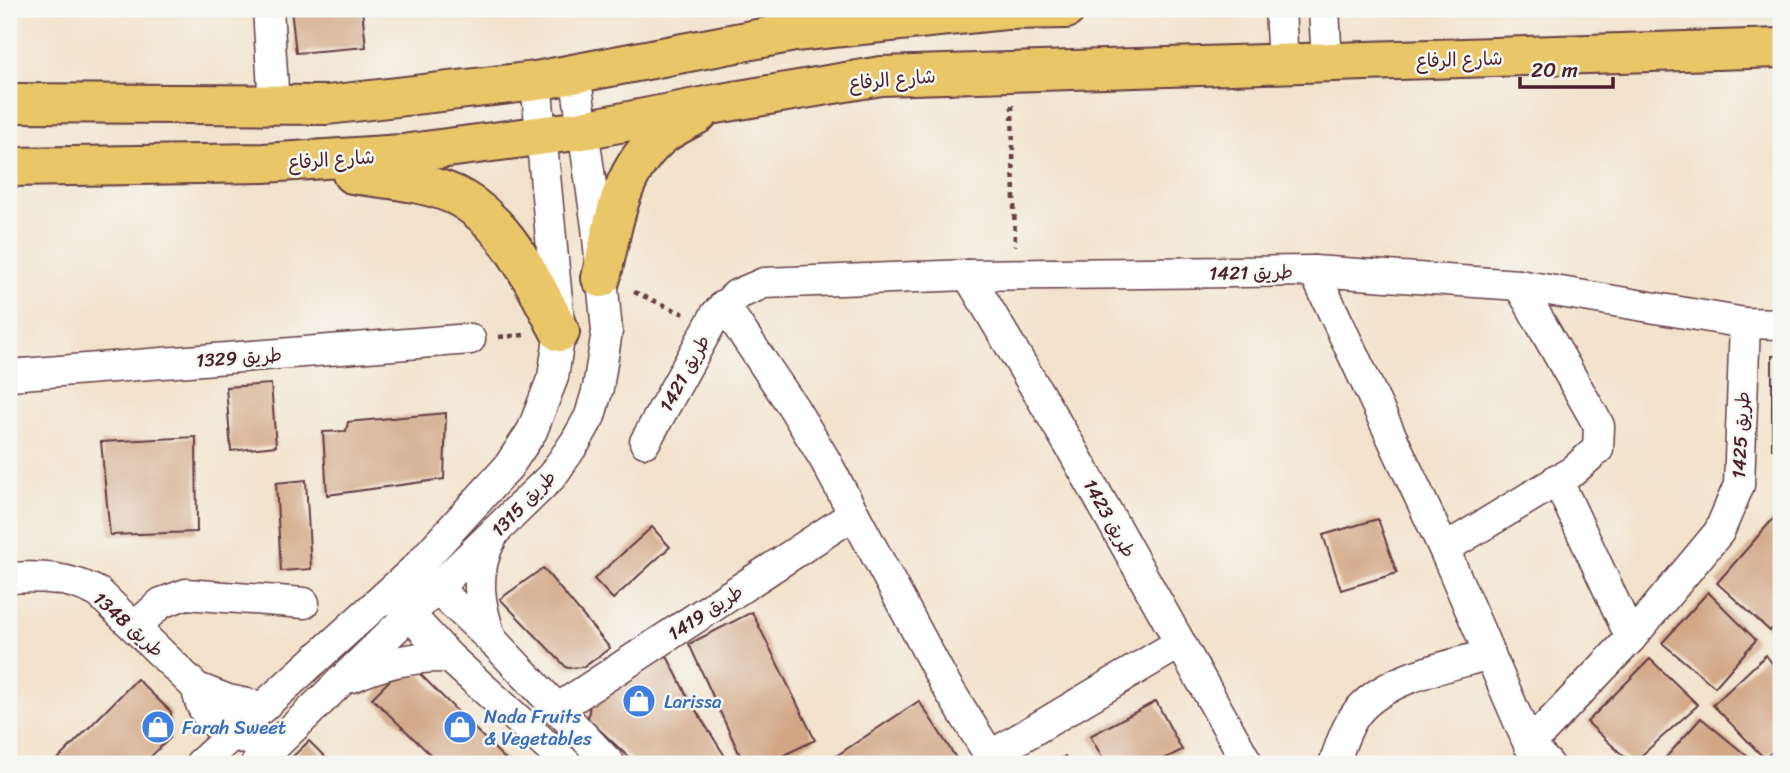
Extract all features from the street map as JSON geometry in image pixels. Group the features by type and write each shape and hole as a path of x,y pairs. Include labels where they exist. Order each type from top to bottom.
{"main road":[{"path":"9,103 327,105 536,81 794,32 1007,10 1066,9"},
{"name":"شارع الرفاع","path":"9,167 264,163 402,154 583,130 881,76 1781,48"},
{"path":"601,278 621,192 638,161 662,135 716,104"},
{"path":"264,163 412,182 461,198 488,219 512,247 560,332"}],"street":[{"path":"268,9 274,105"},
{"path":"1280,9 1283,64"},
{"path":"1324,9 1327,63"},
{"name":"طريق 1315","path":"426,578 495,532 552,476 590,416 598,388 607,331 575,73"},
{"name":"طريق 1315","path":"256,764 331,690 400,604 426,578 532,431 553,377 560,332 536,81"},
{"name":"طريق 1421","path":"645,442 717,315 743,291 764,283 968,275 1314,271 1519,285 1745,323 1781,324"},
{"name":"طريق 1425","path":"1314,271 1538,755 1719,532 1739,485 1745,323"},
{"name":"طريق 1423","path":"968,275 1070,446 1248,764"},
{"path":"1444,549 1573,471 1598,449 1598,426 1519,285"},
{"path":"717,315 793,407 943,680 992,760 1180,643"},
{"name":"طريق 1329","path":"9,375 470,339"},
{"path":"1557,479 1631,638"},
{"name":"طريق 1419","path":"557,709 854,514"},
{"path":"492,641 482,610 479,586 481,562 495,532"},
{"path":"9,602 22,577"},
{"name":"طريق 1348","path":"22,577 60,579 84,585 99,593 197,688 228,700 262,707"},
{"path":"426,578 492,641 610,764"},
{"path":"135,627 161,603 186,594 304,603"},
{"path":"400,604 449,657 567,764"},
{"name":"طريق 1315","path":"200,764 262,707 400,604"},
{"path":"1334,764 1346,731 1356,714 1379,693 1395,683 1490,654"},
{"path":"331,690 348,679 387,663 428,656 449,657"},
{"name":"طريق 1348","path":"197,688 204,711 222,729 233,733"},
{"path":"233,733 256,741 279,741"}],"path":[{"path":"1012,112 1015,214"},
{"path":"601,278 717,315"},
{"path":"470,339 560,332"}],"building":[{"path":"291,9 362,9 366,47 296,53"},
{"path":"1772,356 1781,356 1781,449 1772,449"},
{"path":"271,384 276,446 231,451 226,387"},
{"path":"446,413 444,479 327,495 323,432 346,431 348,422"},
{"path":"196,437 197,532 110,535 101,442"},
{"path":"306,480 311,569 281,571 276,483"},
{"path":"1378,519 1397,573 1341,590 1323,535"},
{"path":"1773,519 1781,531 1781,619 1770,631 1717,583"},
{"path":"652,527 670,547 613,599 594,579"},
{"path":"543,568 610,648 584,667 567,668 500,599"},
{"path":"1708,592 1756,640 1715,687 1662,643"},
{"path":"752,612 815,740 766,764 744,764 689,644"},
{"path":"665,652 688,698 730,764 636,764 588,719 590,703"},
{"path":"1766,655 1781,675 1781,742 1765,759 1713,705"},
{"path":"1650,659 1698,705 1632,764 1587,722"},
{"path":"397,673 419,673 510,764 440,764 372,698"},
{"path":"137,679 171,712 170,738 143,764 53,764"},
{"path":"919,701 960,764 824,764"},
{"path":"1156,701 1182,750 1154,764 1106,764 1090,736"},
{"path":"1701,718 1752,760 1748,764 1660,764"},
{"path":"309,741 332,764 285,764"},
{"path":"1065,756 1070,764 1051,764"}],"place":[{"name":"Larissa","path":"639,701"},
{"name":"Farah Sweet","path":"158,727"},
{"name":"Nada Fruits & Vegetables","path":"460,727"}]}
